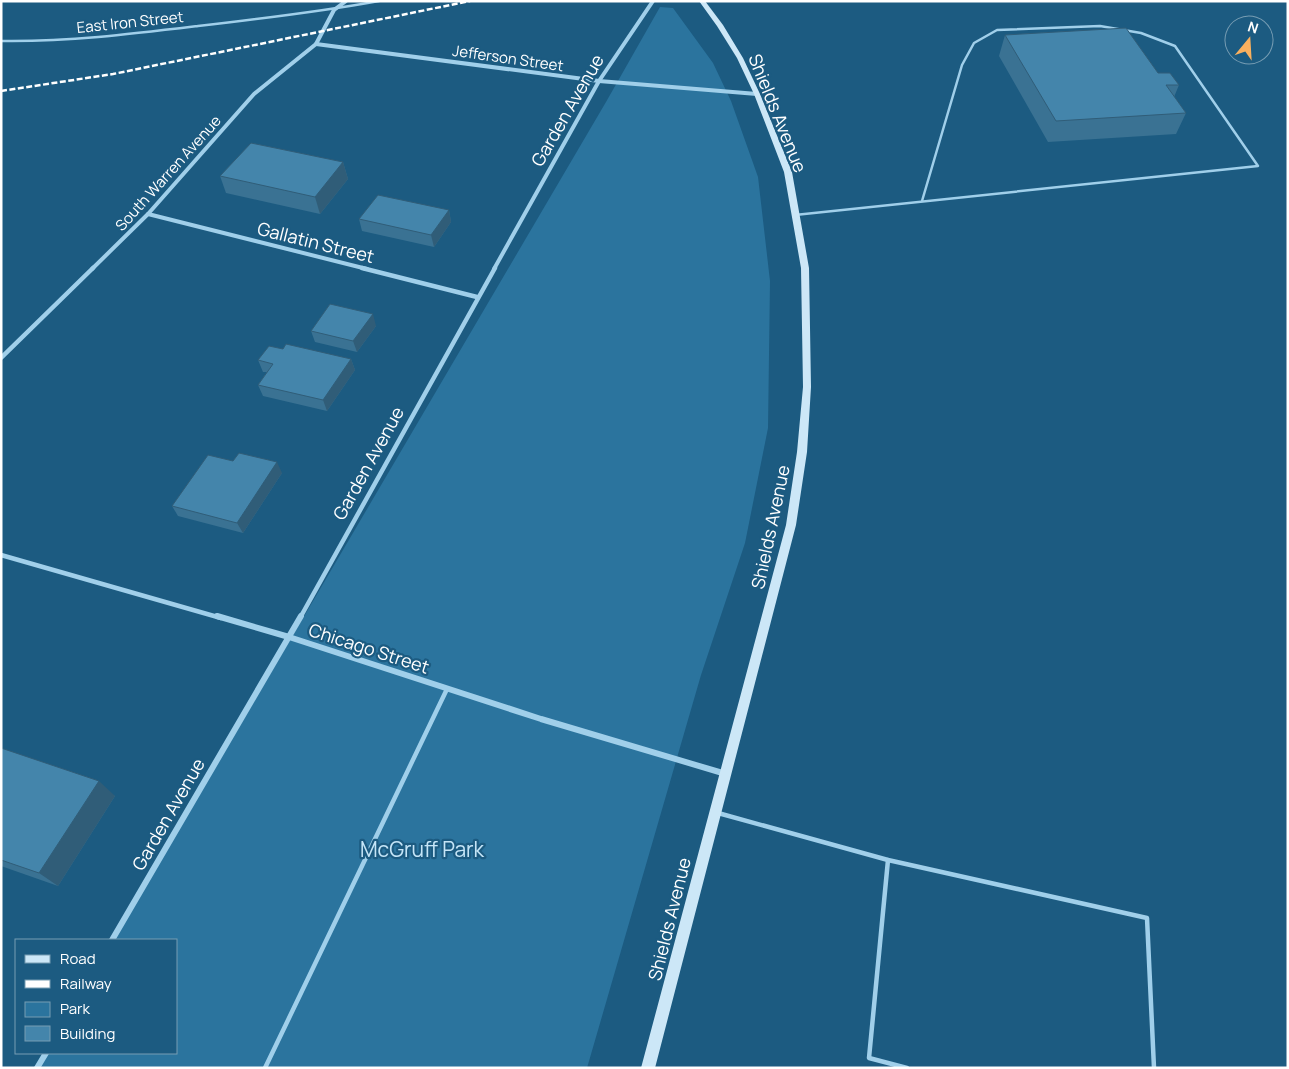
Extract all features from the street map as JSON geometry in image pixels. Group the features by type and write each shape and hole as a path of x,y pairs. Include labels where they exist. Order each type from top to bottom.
{"main road":[{"name":"Shields Avenue","path":"648,1068 791,524 802,452 807,387 805,268 788,172 757,94 740,58 720,25 702,1"}],"street":[{"name":"South Warren Avenue","path":"1,358 148,214 254,94 316,44 334,10 346,1"},
{"name":"Garden Avenue","path":"113,939 289,637 599,81 653,1"},
{"name":"Jefferson Street","path":"316,44 599,81 757,94"},
{"name":"Gallatin Street","path":"148,214 478,297"},
{"name":"Chicago Street","path":"1,555 289,637 447,689 726,774"},
{"path":"37,1068 45,1054"}],"lane":[{"name":"East Iron Street","path":"1,41 42,42 121,35 334,10 379,1"},
{"path":"795,215 1258,166 1175,46 1140,32 1100,26 997,30 974,43 962,65 922,201"},
{"path":"264,1068 447,689"},
{"path":"714,812 888,860 1147,918 1154,1068"},
{"path":"888,860 869,1058 907,1068"}],"green space":[{"name":"McGruff Park","path":"660,7 673,8 713,63 731,101 758,177 770,281 768,428 745,543 701,675 587,1068 40,1068 47,1054 178,1054 178,939 115,939"}],"building":[{"path":"1126,28 1158,73 1170,73 1179,85 1166,85 1186,113 1056,121 1005,35"},
{"path":"251,143 343,162 315,197 220,176"},
{"path":"378,195 449,210 431,235 359,219"},
{"path":"330,304 373,314 353,341 311,331"},
{"path":"286,344 351,359 323,400 258,385 273,364 258,360 269,346 283,349"},
{"path":"239,453 277,462 237,523 172,506 208,455 233,461"},
{"path":"1,748 99,781 39,873 1,860"}],"railway":[{"path":"1,91 113,74 470,1"}]}
